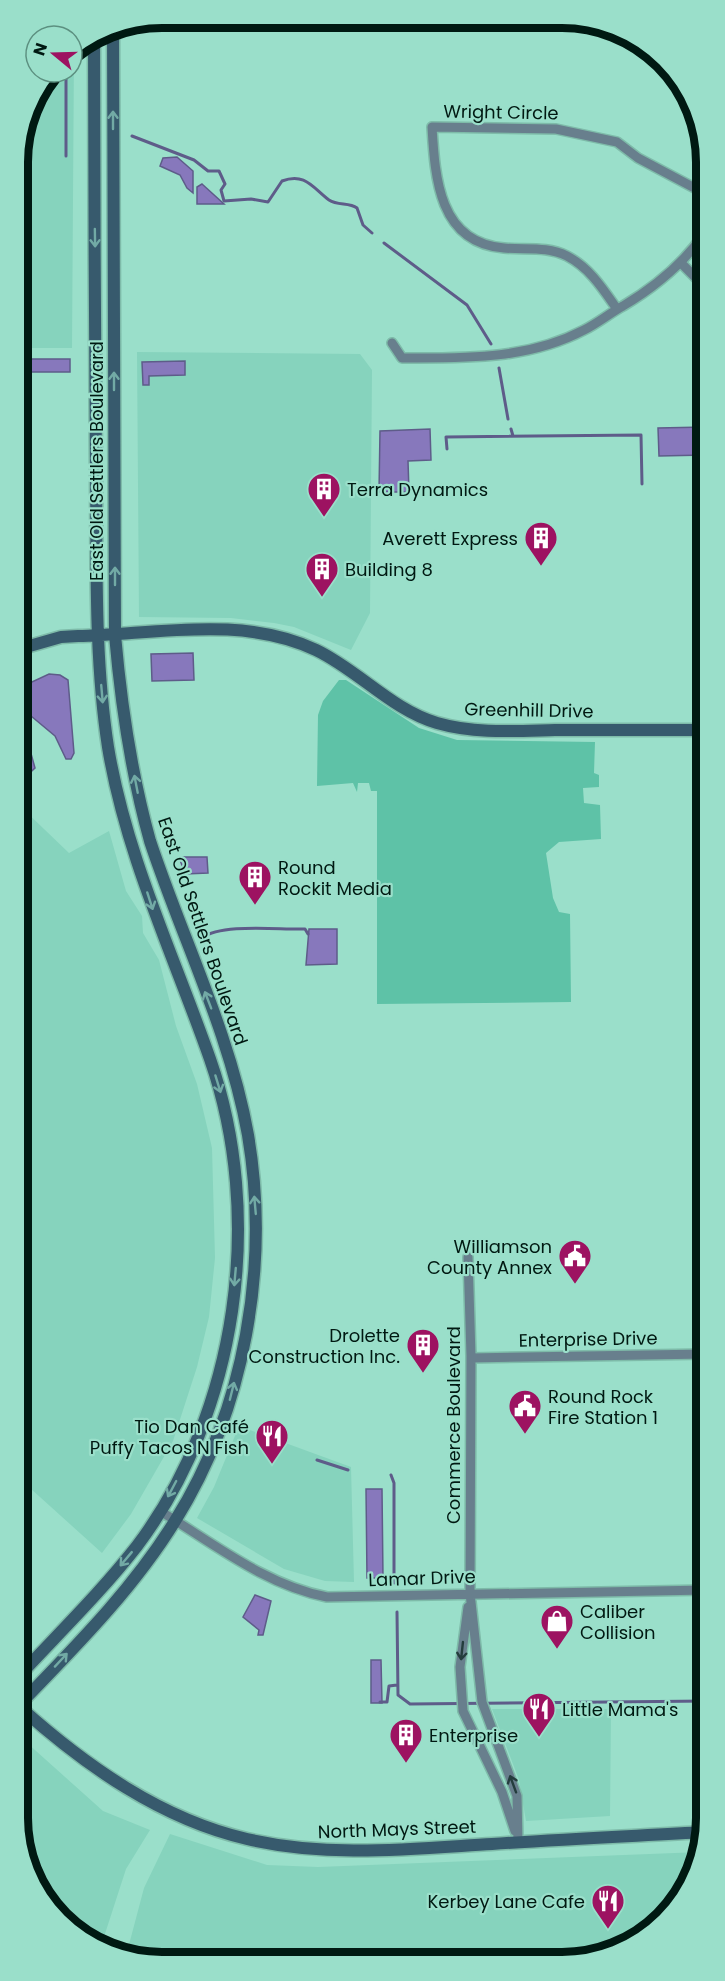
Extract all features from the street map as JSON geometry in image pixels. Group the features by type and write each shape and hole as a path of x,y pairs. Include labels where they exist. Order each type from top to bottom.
{"main road":[{"name":"East Old Settlers Boulevard","path":"28,1695 131,1583 176,1521 204,1467 228,1409 251,1301 256,1217 248,1136 227,1055 169,898 141,811 120,691 115,635 113,38"},
{"name":"East Old Settlers Boulevard","path":"28,1666 114,1573 138,1544 160,1511 196,1440 222,1360 235,1283 236,1193 224,1106 210,1060 152,907 120,800 108,748 99,635 94,47"},
{"name":"Greenhill Drive","path":"29,646 61,637 232,629 277,636 334,659 408,710 435,722 467,729 696,730"},
{"name":"North Mays Street","path":"28,1714 69,1750 124,1787 167,1810 246,1839 332,1852 695,1833"}],"street":[{"name":"Wright Circle","path":"617,309 589,272 567,256 541,248 491,246 463,231 450,216 438,189 432,127 556,129 617,142 638,158 696,189"},
{"path":"392,343 402,358 481,358 562,340 657,284 681,263 696,244"},
{"path":"681,263 696,277"},
{"name":"Commerce Boulevard","path":"468,1257 471,1358 470,1593 482,1702 517,1796 518,1842"},
{"name":"Enterprise Drive","path":"471,1358 696,1354"},
{"name":"Lamar Drive","path":"160,1511 272,1579 311,1593 339,1596 696,1590"},
{"name":"Commerce Boulevard","path":"470,1593 460,1664 463,1711 502,1792 518,1842"}],"shaded area":[{"path":"54,84 74,84 72,348 29,348 29,153 33,128 42,103"},
{"path":"177,157 193,171 193,193 187,188 180,175 160,166 163,158"},
{"path":"202,184 224,204 197,204 197,187"},
{"path":"137,352 360,354 372,370 370,613 351,650 294,627 274,623 231,618 139,617"},
{"path":"29,359 70,359 70,372 29,372"},
{"path":"185,361 185,375 149,376 149,385 143,385 142,362"},
{"path":"696,427 696,455 659,456 658,428"},
{"path":"430,429 431,460 408,461 409,492 379,492 380,431"},
{"path":"193,653 194,680 152,681 151,654"},
{"path":"49,674 60,675 68,680 74,753 71,759 66,759 55,736 29,714 29,683"},
{"path":"339,680 346,680 419,728 457,740 595,742 594,773 599,775 599,787 583,788 584,803 600,805 601,839 559,842 546,853 553,898 559,912 570,914 571,1002 377,1004 377,791 371,791 369,783 358,783 357,792 353,783 317,786 318,715 323,701"},
{"path":"29,745 35,768 29,774"},
{"path":"29,814 69,853 109,831 126,891 142,916 143,933 159,960 176,1026 197,1084 212,1148 215,1258 209,1317 197,1367 173,1441 131,1514 102,1553 28,1486"},
{"path":"179,857 207,857 208,873 185,874"},
{"path":"309,929 337,929 337,964 306,965"},
{"path":"239,1426 351,1467 354,1582 325,1581 284,1569 197,1518 214,1487"},
{"path":"366,1489 382,1489 383,1578 367,1578"},
{"path":"255,1595 271,1601 263,1635 258,1635 259,1630 243,1617"},
{"path":"371,1660 381,1660 382,1703 371,1703"},
{"path":"492,1709 611,1709 610,1816 526,1821 519,1780"},
{"path":"28,1744 103,1811 150,1830 126,1869 103,1939 81,1925 56,1900 46,1886 31,1845 28,1819"},
{"path":"170,1834 267,1865 318,1867 692,1852 679,1886 651,1919 622,1939 589,1950 572,1952 153,1952 136,1950 128,1948 144,1888"}],"waterway":[{"path":"66,84 66,156"},
{"path":"132,136 194,160 208,171 219,171 225,184 221,190 224,201 251,199 268,202 282,181 297,178 308,183 332,202 357,208 363,225 372,233"},
{"path":"384,243 467,305 491,344"},
{"path":"499,368 508,419"},
{"path":"511,429 513,436"},
{"path":"447,449 446,437 641,435 642,484"},
{"path":"202,938 223,930 251,928 305,929 308,934"},
{"path":"317,1460 348,1470"},
{"path":"391,1475 394,1483 394,1583"},
{"path":"397,1612 398,1695 410,1704 696,1701"},
{"path":"380,1702 387,1702 389,1686 397,1685"}],"place":[{"name":"Terra Dynamics","path":"324,518"},
{"name":"Averett Express","path":"541,567"},
{"name":"Building 8","path":"322,598"},
{"name":"Round Rockit Media","path":"255,906"},
{"name":"Williamson County Annex","path":"575,1285"},
{"name":"Drolette Construction Inc.","path":"423,1374"},
{"name":"Round Rock Fire Station 1","path":"525,1435"},
{"name":"Tio Dan Café Puffy Tacos N Fish","path":"272,1465"},
{"name":"Caliber Collision","path":"557,1650"},
{"name":"Little Mama's","path":"539,1738"},
{"name":"Enterprise","path":"406,1764"},
{"name":"Kerbey Lane Cafe","path":"608,1930"}]}
